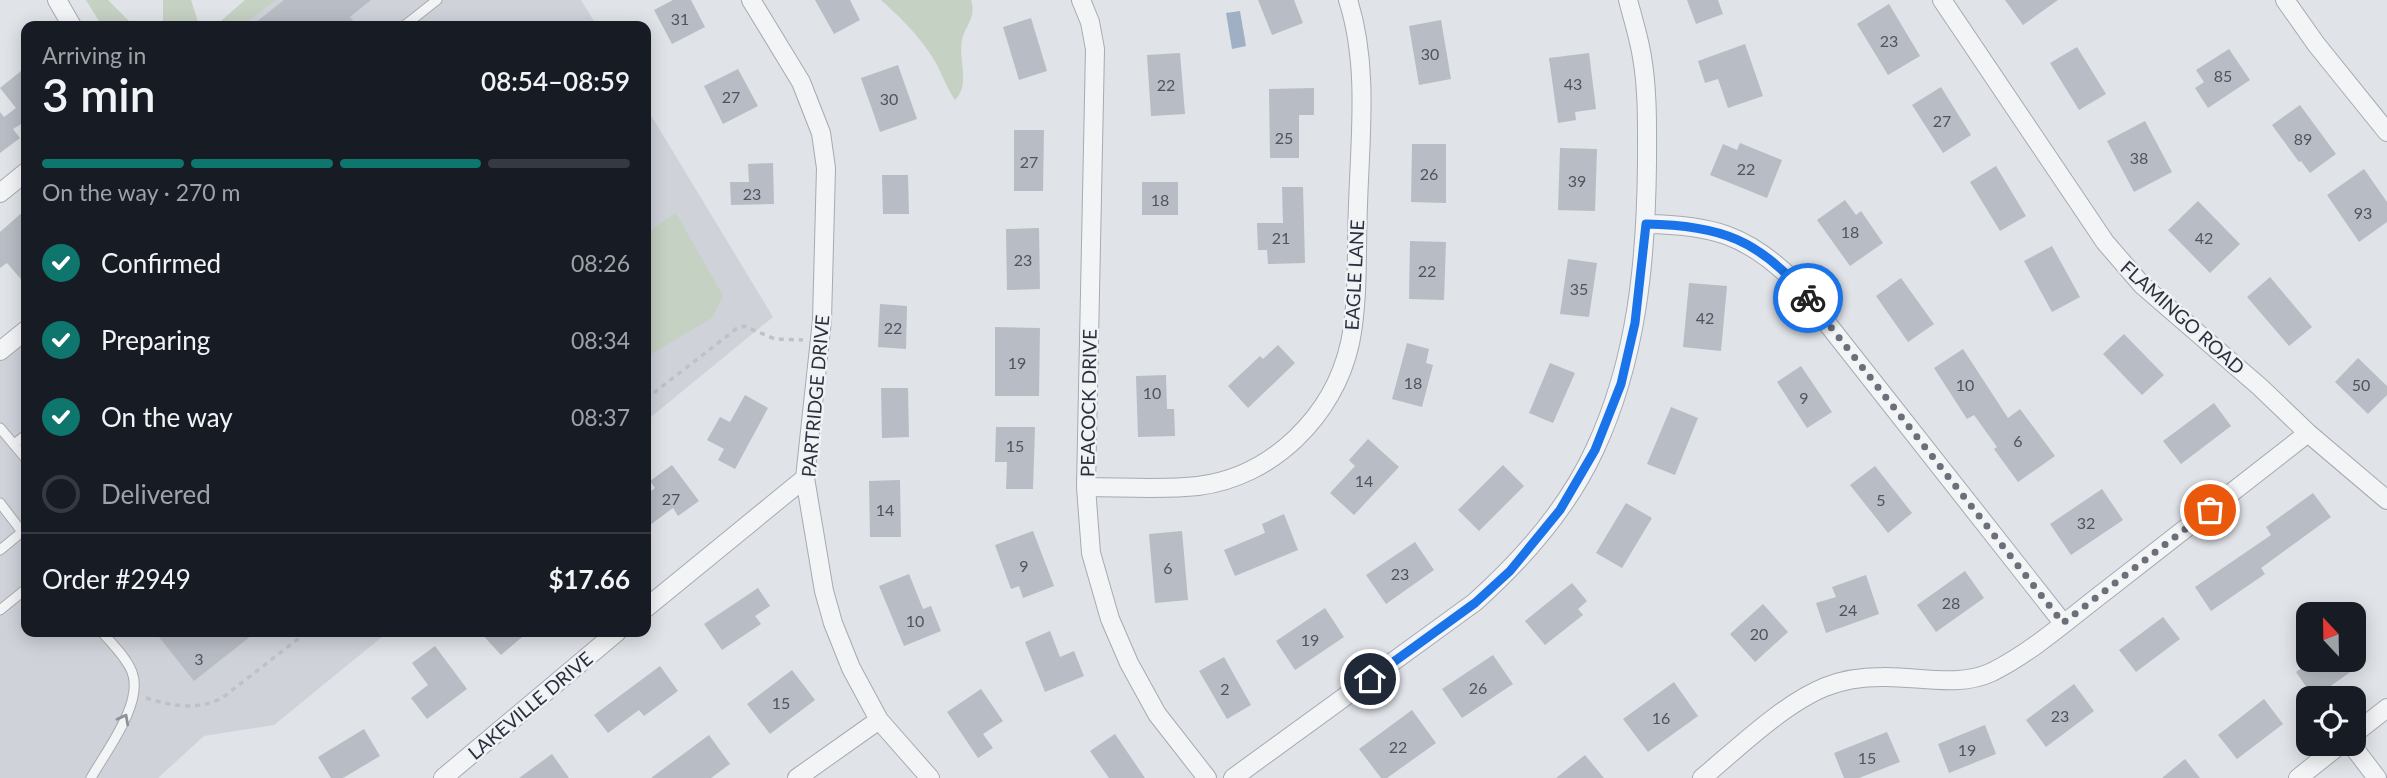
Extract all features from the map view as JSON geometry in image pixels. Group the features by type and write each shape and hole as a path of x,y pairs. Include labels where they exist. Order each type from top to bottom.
{"street":[{"path":"57,0 69,21"},
{"name":"PARTRIDGE DRIVE","path":"751,0 801,82 821,132 826,168 822,320 805,478 824,591 851,668 879,720 930,778"},
{"name":"PEACOCK DRIVE","path":"1081,0 1090,22 1095,49 1086,487 1091,553 1115,630 1129,663 1157,714 1207,778"},
{"name":"EAGLE LANE","path":"1086,487 1198,486 1238,477 1263,465 1296,439 1319,413 1339,377 1350,343 1354,304 1360,135 1360,69 1356,26 1348,0"},
{"path":"1233,778 1475,603 1510,571 1560,510 1595,450 1621,384 1635,323 1646,224 1647,113 1642,56 1628,0"},
{"name":"FLAMINGO ROAD","path":"1942,0 2105,242 2142,285 2387,500"},
{"path":"2285,0 2316,44 2387,132"},
{"path":"0,193 21,176"},
{"path":"1646,224 1682,224 1706,229 1749,244 1779,266 1802,290 2063,623"},
{"path":"0,351 21,334"},
{"path":"1702,778 1777,717 1811,693 1827,686 1857,678 1973,678 2017,657 2308,433"},
{"path":"651,603 805,478"},
{"name":"LAKEVILLE DRIVE","path":"443,778 611,637"},
{"path":"2366,725 2387,708"},
{"path":"797,778 879,720"},
{"path":"2298,778 2326,756"},
{"path":"2360,756 2377,778"}],"lane":[{"path":"410,21 437,0"},
{"path":"0,428 21,453"},
{"path":"14,444 21,439"},
{"path":"0,503 21,530"},
{"path":"0,550 21,536"},
{"path":"0,610 21,593"},
{"path":"91,778 128,712 135,685 127,663 106,637"}],"path":[{"path":"651,395 736,328 744,326 775,339 805,340"},
{"path":"146,698 186,707 211,703 222,698 301,637"}],"shaded area":[{"path":"261,0 581,0 594,21 234,21"},
{"path":"651,115 773,317 651,417"},
{"path":"21,334 21,637 382,637 274,725 204,736 158,778 0,778 0,351"}],"green space":[{"path":"86,0 108,0 129,21 99,21"},
{"path":"163,0 191,0 198,21 163,21"},
{"path":"245,0 276,0 249,21 221,21"},
{"path":"881,0 971,0 972,15 961,44 962,86 955,100 926,47"},
{"path":"676,213 723,296 712,318 651,354 651,230"}],"water":[{"path":"1240,11 1246,46 1232,49 1226,13"}],"building":[{"path":"284,0 371,0 350,17 353,21 257,21"},
{"path":"673,0 691,0 705,27 672,44 654,10"},
{"path":"815,0 850,0 860,20 834,34"},
{"path":"1258,0 1294,0 1303,23 1272,35"},
{"path":"1687,0 1718,0 1723,14 1696,24"},
{"path":"2005,0 2058,0 2023,25"},
{"path":"1889,4 1920,56 1888,75 1857,24"},
{"path":"1031,18 1047,71 1019,80 1003,27"},
{"path":"1441,20 1451,79 1419,85 1409,26"},
{"path":"1745,44 1763,96 1728,108 1718,79 1705,83 1698,61"},
{"path":"2077,47 2106,94 2079,110 2050,63"},
{"path":"2229,49 2250,80 2208,108 2195,88 2204,82 2196,70"},
{"path":"1180,53 1185,114 1151,116 1147,55"},
{"path":"1589,53 1596,109 1575,112 1576,120 1558,123 1549,58"},
{"path":"898,65 917,119 880,132 861,78"},
{"path":"738,69 758,106 723,124 704,86"},
{"path":"21,71 21,124 13,129 20,138 0,153 0,112 4,117 16,108 0,88"},
{"path":"1941,87 1971,135 1943,153 1912,105"},
{"path":"1314,88 1314,115 1299,115 1299,158 1270,158 1269,89"},
{"path":"2300,105 2336,154 2310,173 2272,125"},
{"path":"2145,121 2172,172 2134,192 2107,141"},
{"path":"1014,130 1044,130 1043,191 1014,191"},
{"path":"1740,143 1782,160 1767,198 1710,175 1723,144 1737,150"},
{"path":"1412,144 1446,144 1446,203 1411,202"},
{"path":"1560,148 1597,149 1595,211 1558,210"},
{"path":"773,163 774,204 731,205 730,182 749,182 748,164"},
{"path":"1996,166 2026,216 2000,231 1970,182"},
{"path":"2364,169 2387,202 2387,222 2359,242 2327,195"},
{"path":"882,175 908,175 909,214 883,214"},
{"path":"1142,182 1178,182 1178,215 1142,215"},
{"path":"1282,187 1303,187 1305,263 1268,264 1267,250 1258,250 1257,223 1283,223"},
{"path":"1845,200 1856,215 1861,211 1883,243 1850,266 1817,220"},
{"path":"2198,201 2240,244 2210,273 2168,230"},
{"path":"21,213 21,279 7,263 0,268 0,232"},
{"path":"1039,228 1040,289 1007,290 1006,229"},
{"path":"1410,241 1446,242 1444,300 1409,299"},
{"path":"2052,246 2080,297 2052,312 2024,261"},
{"path":"1568,259 1597,263 1589,317 1560,314"},
{"path":"2270,277 2312,327 2289,346 2247,297"},
{"path":"1901,278 1934,324 1908,342 1876,296"},
{"path":"1689,283 1727,286 1721,351 1683,347"},
{"path":"880,304 907,306 906,349 878,347"},
{"path":"995,327 1040,328 1039,396 995,396"},
{"path":"2124,334 2164,375 2142,395 2103,354"},
{"path":"1407,343 1429,349 1426,363 1433,365 1422,407 1392,399"},
{"path":"1278,345 1295,363 1248,408 1228,386 1260,356 1263,359"},
{"path":"1963,349 2008,418 2020,409 2055,456 2018,482 1974,415 1967,419 1934,368"},
{"path":"2358,358 2387,386 2387,395 2368,414 2335,382"},
{"path":"1550,363 1575,373 1553,423 1529,413"},
{"path":"1801,366 1832,412 1807,428 1777,382"},
{"path":"1166,375 1167,409 1174,409 1175,436 1138,437 1136,376"},
{"path":"881,388 908,388 909,437 882,438"},
{"path":"745,395 768,408 735,469 718,460 724,449 707,440 720,417 730,422"},
{"path":"2214,403 2231,426 2181,464 2163,441"},
{"path":"1671,407 1698,418 1675,475 1647,464"},
{"path":"996,427 1035,427 1033,489 1006,489 1007,462 995,462"},
{"path":"1368,439 1399,467 1354,515 1330,493 1355,466 1349,460"},
{"path":"672,465 699,501 678,516 673,508 651,524 651,491 655,488 651,480"},
{"path":"1503,465 1524,486 1479,531 1458,510"},
{"path":"1875,466 1912,513 1888,533 1850,485"},
{"path":"900,480 901,537 870,537 869,481"},
{"path":"2102,489 2123,520 2071,555 2050,524"},
{"path":"2313,493 2331,517 2261,568 2265,574 2211,611 2195,587 2271,535 2266,527"},
{"path":"1626,503 1652,518 1622,568 1596,553"},
{"path":"1284,514 1298,550 1235,576 1224,550 1265,533 1262,524"},
{"path":"1033,531 1054,586 1023,598 1019,586 1011,589 995,545"},
{"path":"1182,531 1188,600 1155,603 1149,534"},
{"path":"1415,542 1434,570 1386,604 1366,575"},
{"path":"1965,571 1984,598 1936,632 1917,605"},
{"path":"909,574 923,609 931,606 941,631 904,646 879,586"},
{"path":"1866,575 1879,614 1826,633 1816,603 1836,597 1832,587"},
{"path":"1572,583 1587,601 1578,609 1583,615 1545,645 1525,621"},
{"path":"758,588 770,606 755,616 761,624 722,650 704,624"},
{"path":"1763,604 1788,632 1755,662 1730,634"},
{"path":"1325,608 1344,637 1295,670 1276,641"},
{"path":"2163,617 2180,639 2136,672 2119,650"},
{"path":"1050,631 1060,657 1074,651 1084,676 1045,692 1025,642"},
{"path":"159,637 250,637 194,681"},
{"path":"485,637 522,637 501,655"},
{"path":"435,646 467,689 427,719 411,698 428,685 412,663"},
{"path":"1493,655 1513,684 1462,718 1442,689"},
{"path":"1224,657 1251,705 1227,719 1199,671"},
{"path":"660,666 678,691 644,716 639,710 608,733 594,715"},
{"path":"792,670 815,700 770,734 747,704"},
{"path":"2296,672 2350,672 2331,686 2306,686"},
{"path":"1674,682 1698,716 1648,752 1623,719"},
{"path":"2074,684 2094,711 2046,747 2026,720"},
{"path":"981,689 1003,721 983,734 993,748 978,758 947,712"},
{"path":"2264,699 2283,724 2237,759 2218,735"},
{"path":"1412,710 1436,743 1387,778 1381,778 1359,749"},
{"path":"1985,725 1996,754 1949,773 1938,744"},
{"path":"364,729 380,756 343,778 331,778 318,757"},
{"path":"1887,732 1900,762 1859,778 1844,778 1834,753"},
{"path":"1115,734 1145,778 1109,778 1090,751"},
{"path":"709,735 730,764 711,778 651,778"},
{"path":"552,754 569,778 519,778"},
{"path":"1585,755 1604,778 1556,778"},
{"path":"2185,759 2200,778 2162,778"}],"way so far":[{"path":"1808,298 2063,623 2210,510"}],"route":[{"path":"1370,679 1475,603 1510,571 1560,510 1595,450 1621,384 1635,323 1646,224 1682,224 1749,244 1772,260 1808,298"}]}
